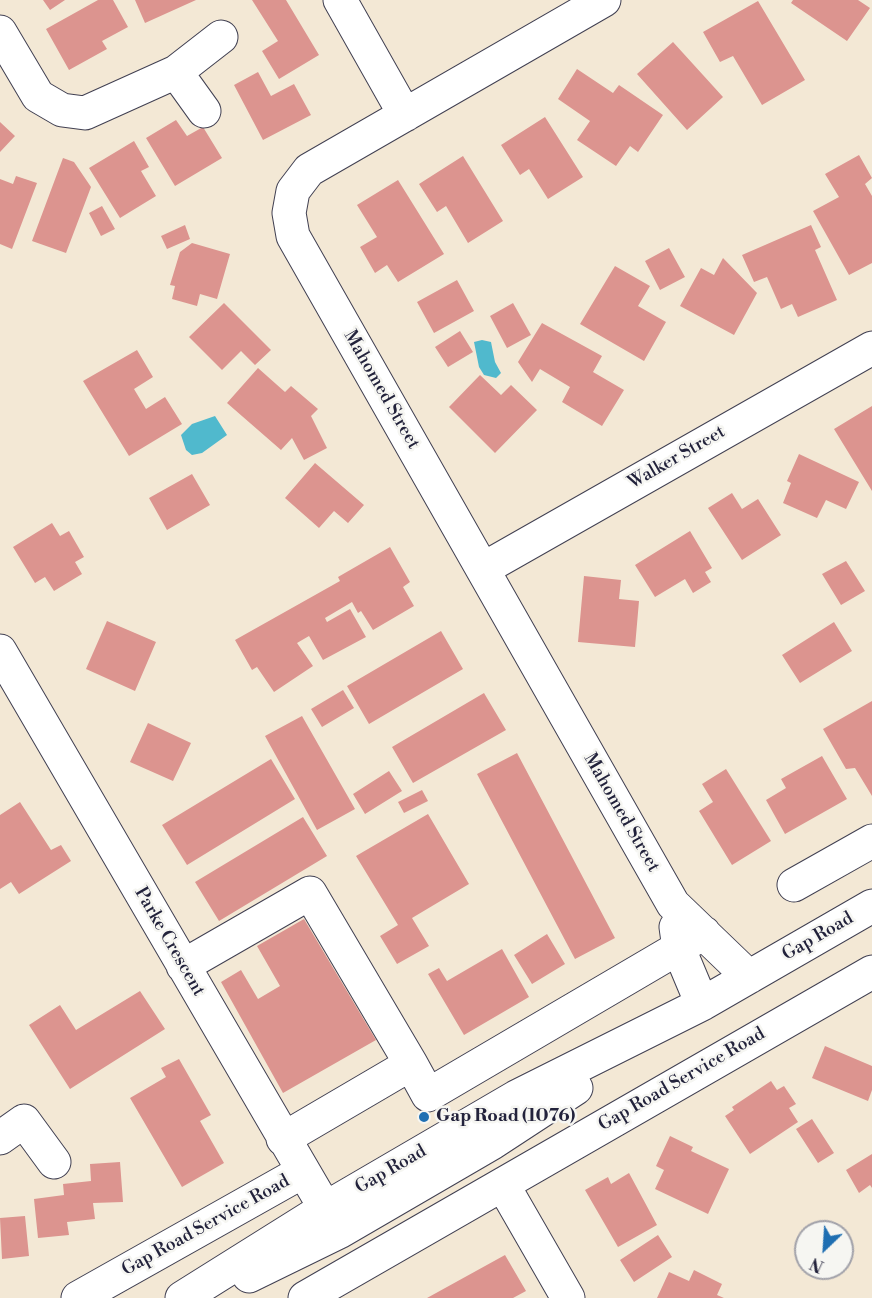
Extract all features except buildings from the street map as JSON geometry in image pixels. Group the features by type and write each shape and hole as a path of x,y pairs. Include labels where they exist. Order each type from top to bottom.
{"street":[{"path":"340,0 405,115"},
{"name":"Mahomed Street","path":"604,0 309,170 293,191 289,213 293,236 673,904 691,941 702,1004"},
{"path":"0,32 38,96 62,110 85,113 176,72 221,37"},
{"path":"176,72 204,111"},
{"name":"Walker Street","path":"483,569 872,348"},
{"name":"Parke Crescent","path":"0,651 332,1221"},
{"path":"794,885 872,841"},
{"path":"183,966 310,893 428,1095 691,941 749,977"},
{"name":"Gap Road","path":"204,1298 332,1221 516,1097 702,1004 872,906"},
{"name":"Gap Road Service Road","path":"305,1298 503,1185 685,1077 872,973"},
{"path":"283,1139 411,1064"},
{"path":"0,1138 24,1121 54,1162"},
{"name":"Gap Road Service Road","path":"78,1298 302,1172"},
{"path":"503,1185 568,1298"},
{"name":"Gap Road","path":"182,1298 332,1221"}],"water":[{"path":"482,340 491,342 495,362 501,373 496,378 484,375 479,367 474,342"},
{"path":"215,416 227,435 202,453 192,455 186,450 181,435 192,424"}],"place":[{"name":"Gap Road (1076)","path":"424,1117"}]}
